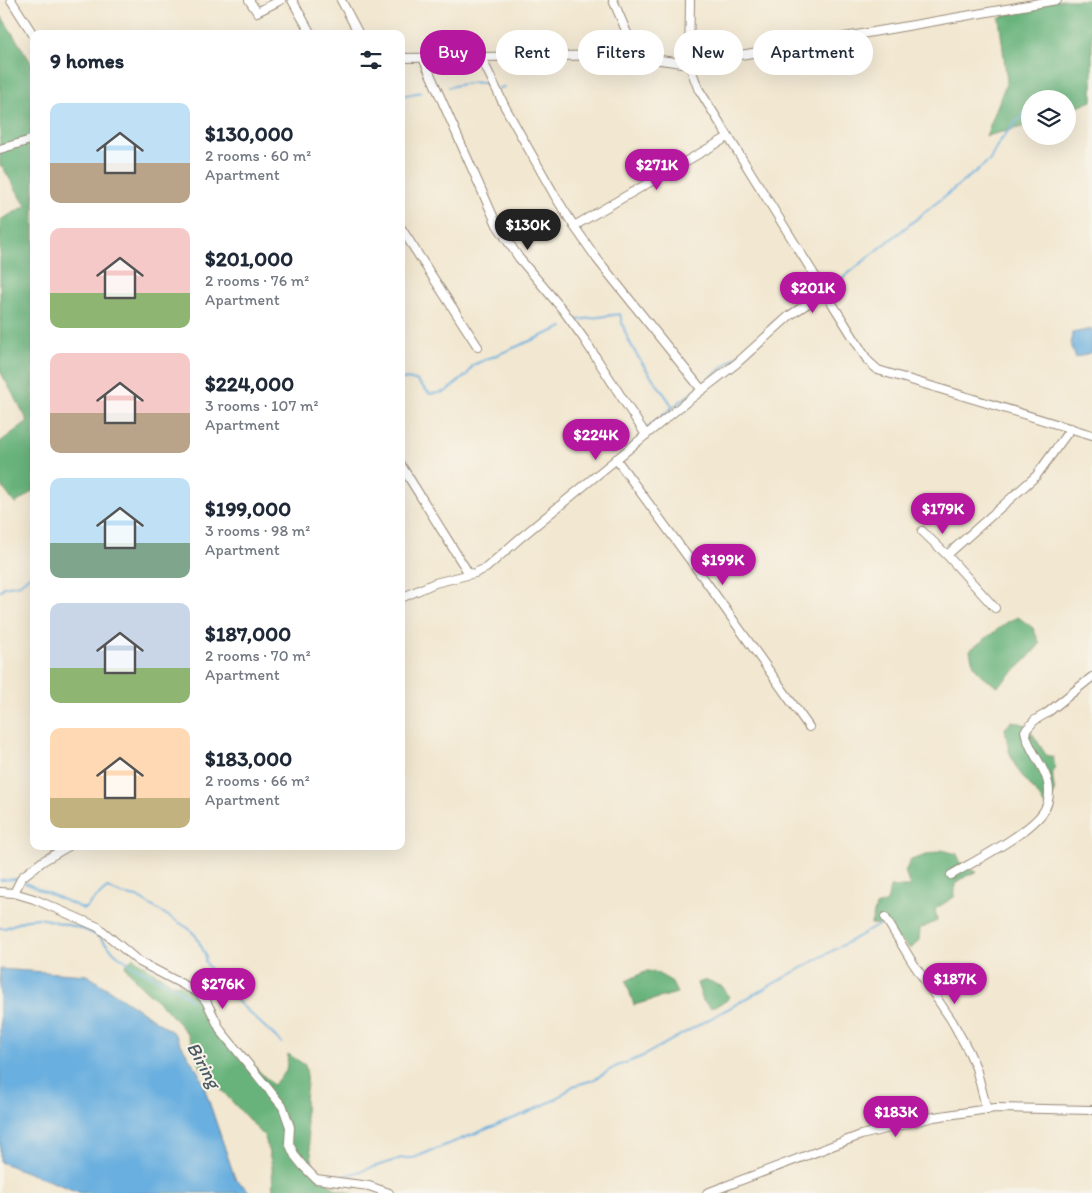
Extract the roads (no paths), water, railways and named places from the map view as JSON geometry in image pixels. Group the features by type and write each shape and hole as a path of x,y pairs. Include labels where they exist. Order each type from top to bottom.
{"street":[{"path":"11,0 30,30"},
{"path":"249,0 257,12 281,0"},
{"path":"292,0 309,30"},
{"path":"341,0 357,30"},
{"path":"613,0 625,30"},
{"path":"689,30 690,0"},
{"path":"743,54 1057,0"},
{"path":"486,57 578,56"},
{"path":"405,58 420,58"},
{"path":"486,67 505,107 574,226 597,259 702,390"},
{"path":"431,75 497,225 520,258 563,310 584,339 646,435"},
{"path":"693,75 698,88 728,137 868,361 878,370 1092,435"},
{"path":"574,226 728,137"},
{"path":"0,149 30,139"},
{"path":"405,234 478,347"},
{"path":"405,596 435,583 486,568 616,459 738,363 788,316 825,292"},
{"path":"947,555 1036,476 1070,428"},
{"path":"616,459 809,726"},
{"path":"405,471 469,574"},
{"path":"922,531 947,555 995,608"},
{"path":"951,875 1010,840 1036,819 1045,809 1050,791 1048,780 1027,744 1025,731 1035,720 1047,714 1092,677"},
{"path":"14,893 22,877 43,861 62,850"},
{"path":"0,892 14,893 34,899 98,927 138,961 199,993 206,1000 221,1032 283,1107 290,1127 289,1143 294,1156 303,1166 316,1179 369,1186 389,1193"},
{"path":"885,917 952,1021 965,1045 976,1068 987,1110"},
{"path":"707,1193 861,1134 934,1117 995,1108 1092,1110"}],"water":[{"path":"1092,329 1092,352 1076,358 1071,348 1072,333"},
{"path":"0,969 87,975 174,1033 200,1075 235,1178 251,1193 81,1193 0,1162"}],"waterway":[{"path":"449,87 476,82 492,86"},
{"path":"499,88 504,87"},
{"path":"405,95 422,92"},
{"path":"823,284 834,284 839,281 990,160 1001,140 1021,117"},
{"path":"706,381 815,289"},
{"path":"578,320 620,314 635,352 673,407 695,390"},
{"path":"405,379 416,380 430,394 445,392 467,375 473,365 563,327"},
{"path":"646,429 673,407"},
{"path":"0,591 4,587 20,584 30,575"},
{"path":"0,880 16,879"},
{"path":"25,883 84,909 107,888 121,894 137,897 188,928 196,936 206,956 205,961 209,968 225,984 237,1001 282,1043"},
{"path":"0,928 5,928 28,919 40,918 80,928 98,936 116,954 136,968 173,986 191,1000"},
{"path":"345,1176 402,1158 413,1158 525,1114 556,1099 573,1086 593,1080 615,1067 641,1057 879,925"}],"water label":[{"name":"Biring","path":"204,1065"}]}
